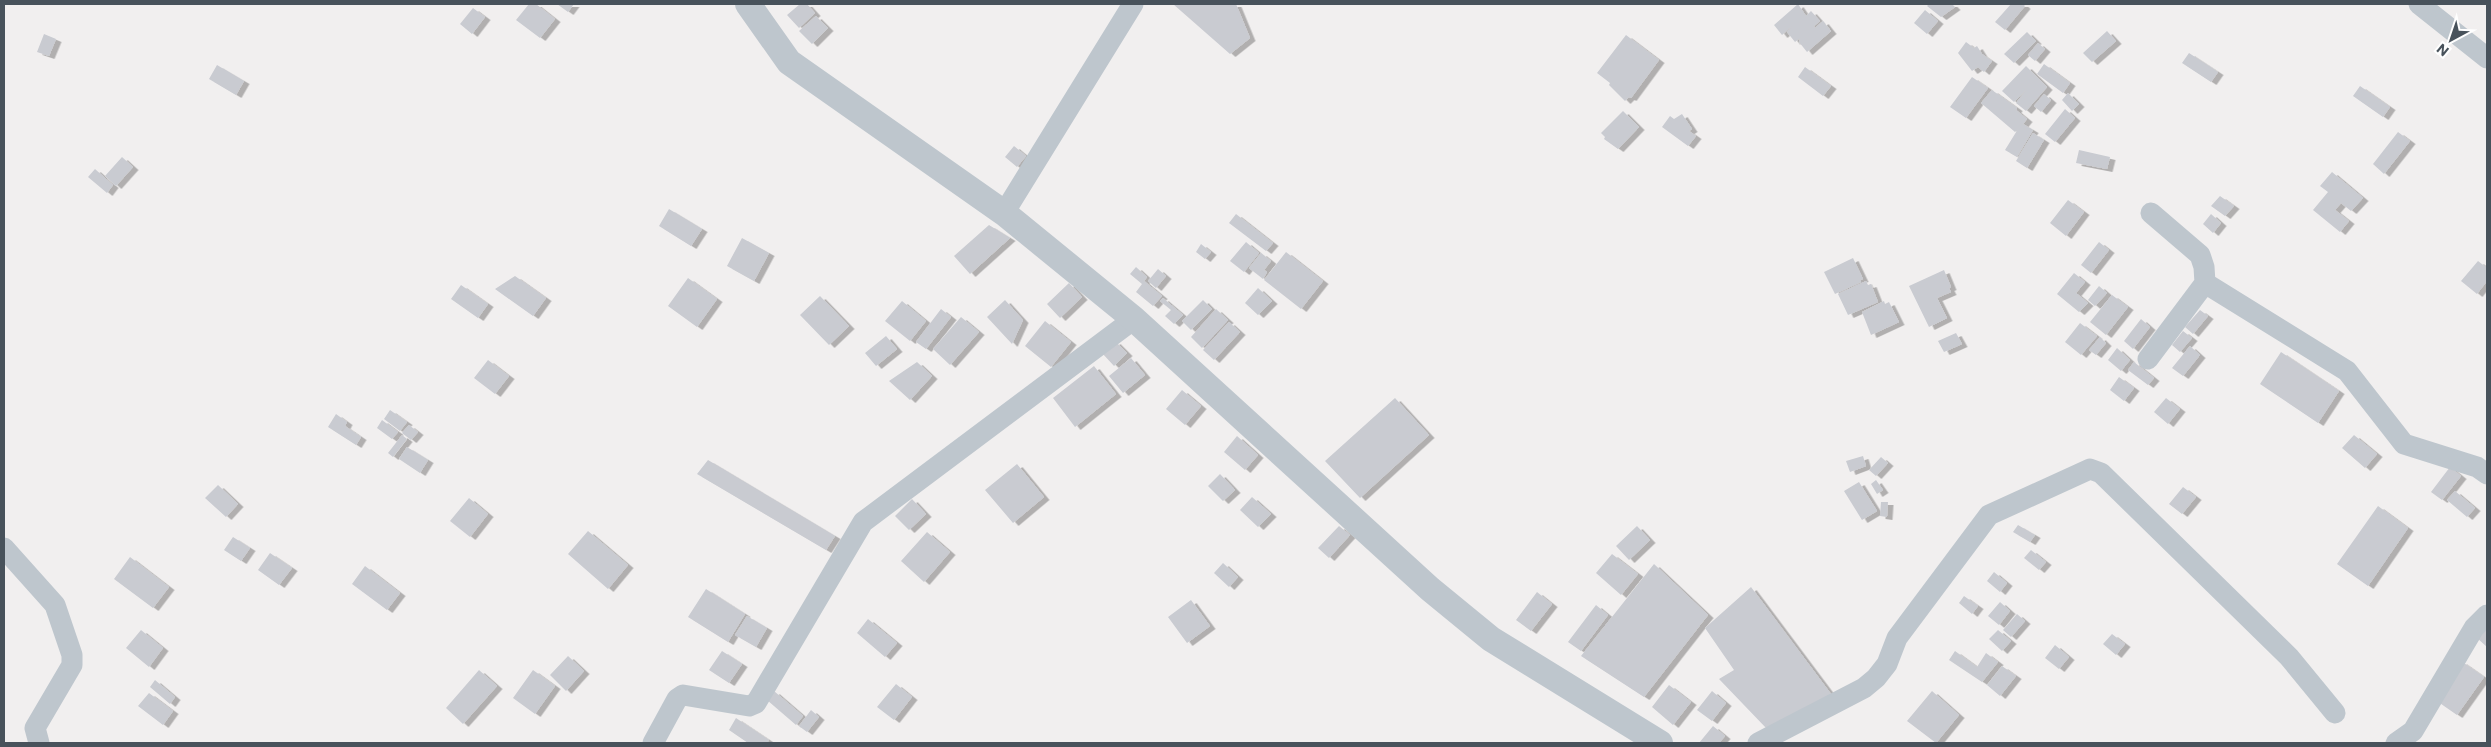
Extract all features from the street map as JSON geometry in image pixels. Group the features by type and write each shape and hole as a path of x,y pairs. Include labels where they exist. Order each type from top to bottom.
{"street":[{"path":"748,4 789,62 1004,213 1134,319 1430,589 1490,639 1660,743"},
{"path":"1004,213 1133,4"},
{"path":"2420,4 2487,58"},
{"path":"2148,359 2205,283 2204,268 2200,255 2151,213"},
{"path":"2205,283 2346,372 2404,444 2477,467 2487,474"},
{"path":"653,743 677,699 683,695 750,706 756,703 862,522 1134,319"},
{"path":"1758,743 1864,688 1876,678 1886,664 1897,638 1989,515 2090,469 2101,473 2289,657 2335,713"},
{"path":"4,548 55,605 72,655 72,665 35,728 39,743"},
{"path":"2396,743 2413,731 2474,628 2487,615"}],"building":[{"path":"529,4 536,4 555,19 540,38 516,20"},
{"path":"557,4 574,4 568,12"},
{"path":"800,4 807,4 815,13 799,28 787,15"},
{"path":"1173,4 1236,4 1250,38 1230,54"},
{"path":"1798,4 1806,16 1811,11 1820,21 1814,26 1815,28 1823,21 1831,31 1807,52 1799,42 1800,38 1795,42 1787,32 1792,26 1782,35 1774,25"},
{"path":"1929,4 1952,4 1955,7 1941,17 1927,6"},
{"path":"2011,4 2023,4 2025,6 2005,30 1995,22"},
{"path":"473,8 485,17 472,34 460,24"},
{"path":"1925,10 1938,21 1927,34 1914,23"},
{"path":"816,16 828,28 812,44 799,31"},
{"path":"2107,31 2116,41 2092,62 2083,53"},
{"path":"2027,32 2036,41 2014,63 2004,54"},
{"path":"44,34 56,39 49,56 37,52"},
{"path":"1626,35 1659,60 1631,98 1629,97 1625,101 1609,85 1610,83 1597,73"},
{"path":"1966,42 1974,48 1977,46 1982,54 1992,61 1984,72 1978,67 1972,71 1958,53"},
{"path":"2038,43 2045,49 2035,61 2028,55"},
{"path":"2189,53 2218,72 2211,82 2182,63"},
{"path":"2044,64 2070,83 2063,93 2037,74"},
{"path":"217,65 244,81 236,95 209,79"},
{"path":"2026,66 2047,87 2026,111 2016,103 2027,89 2014,102 2002,91"},
{"path":"1805,67 1831,86 1823,96 1798,77"},
{"path":"1972,77 1988,88 1966,118 1950,107"},
{"path":"2360,86 2390,107 2383,117 2353,96"},
{"path":"1992,90 2017,108 2016,110 2027,119 2023,124 2033,130 2017,157 2005,150 2018,129 2015,132 1981,103"},
{"path":"2068,93 2079,104 2072,111 2062,100"},
{"path":"2044,94 2051,100 2041,112 2034,106"},
{"path":"2065,109 2075,118 2055,142 2045,134"},
{"path":"1623,111 1639,127 1618,149 1604,139 1605,137 1601,133"},
{"path":"1682,114 1692,129 1689,131 1696,136 1688,146 1662,127 1670,116 1674,119"},
{"path":"2398,132 2410,141 2384,174 2373,164"},
{"path":"2033,133 2044,140 2027,168 2016,161"},
{"path":"1014,146 1026,156 1017,167 1005,157"},
{"path":"2079,150 2110,157 2107,169 2076,163"},
{"path":"122,157 133,167 116,186 105,176"},
{"path":"95,169 113,185 107,193 88,177"},
{"path":"2332,172 2363,198 2351,211 2341,203 2335,210 2349,221 2340,232 2313,210 2328,192 2320,186"},
{"path":"2220,196 2234,206 2225,216 2211,206"},
{"path":"2068,200 2084,212 2066,236 2050,223"},
{"path":"669,209 702,229 691,246 659,226"},
{"path":"1236,214 1273,243 1266,251 1229,223"},
{"path":"2211,214 2221,223 2213,233 2203,224"},
{"path":"989,225 1010,238 970,274 954,256"},
{"path":"742,238 769,253 754,281 727,266"},
{"path":"1246,242 1259,253 1244,272 1230,261"},
{"path":"2099,242 2109,250 2091,273 2081,265"},
{"path":"1201,244 1211,252 1205,259 1196,252"},
{"path":"1286,252 1323,281 1301,309 1264,280"},
{"path":"1261,253 1271,261 1264,270 1267,272 1263,279 1249,268"},
{"path":"1853,258 1863,279 1860,280 1861,282 1835,294 1824,272"},
{"path":"2478,261 2487,268 2487,281 2477,294 2461,281"},
{"path":"1136,267 1147,277 1144,281 1162,296 1153,306 1136,292 1142,284 1130,274"},
{"path":"1158,269 1166,276 1156,288 1148,281"},
{"path":"1944,270 1951,287 1949,288 1951,292 1937,298 1947,318 1929,327 1909,286"},
{"path":"2074,273 2085,282 2076,293 2088,303 2079,312 2057,294"},
{"path":"515,276 546,298 533,316 495,289"},
{"path":"688,278 717,299 697,327 668,306"},
{"path":"1866,281 1868,285 1871,284 1878,302 1848,315 1838,294"},
{"path":"1069,283 1082,297 1060,318 1047,304"},
{"path":"461,285 488,304 478,318 451,299"},
{"path":"2099,286 2107,293 2095,306 2088,300"},
{"path":"1258,288 1272,301 1258,315 1245,303"},
{"path":"2112,295 2128,307 2106,335 2090,322"},
{"path":"820,296 849,326 829,345 800,315"},
{"path":"1163,298 1183,315 1174,324 1165,316 1171,310 1160,301"},
{"path":"1005,300 1023,320 1012,344 987,317"},
{"path":"1203,300 1212,309 1191,330 1182,321"},
{"path":"902,301 926,321 910,341 885,321"},
{"path":"1884,301 1885,304 1889,302 1899,322 1871,335 1862,312"},
{"path":"941,309 951,317 926,349 916,342"},
{"path":"1216,309 1228,320 1202,348 1191,337"},
{"path":"2200,310 2208,316 2193,334 2185,327"},
{"path":"961,317 979,332 950,365 933,349"},
{"path":"2141,319 2150,327 2133,349 2124,341"},
{"path":"1045,321 1071,342 1051,367 1025,346"},
{"path":"1229,322 1240,332 1214,360 1203,350"},
{"path":"2080,323 2097,336 2081,355 2065,342"},
{"path":"2183,331 2192,338 2180,352 2172,345"},
{"path":"1956,333 1962,344 1944,352 1938,341"},
{"path":"886,336 897,349 876,366 865,353"},
{"path":"2100,337 2106,343 2096,355 2089,350"},
{"path":"1115,341 1127,353 1114,366 1102,353"},
{"path":"2190,346 2200,355 2183,376 2172,368"},
{"path":"2117,348 2130,360 2121,371 2108,360"},
{"path":"2281,352 2339,391 2318,423 2260,384"},
{"path":"1131,358 1145,375 1123,393 1109,376"},
{"path":"488,360 509,376 495,394 474,378"},
{"path":"917,362 932,376 910,400 889,381"},
{"path":"2134,362 2154,378 2148,385 2128,370"},
{"path":"1094,366 1116,394 1075,427 1053,398"},
{"path":"2119,377 2134,388 2124,401 2110,390"},
{"path":"1182,390 1201,406 1185,425 1166,409"},
{"path":"1395,398 1429,435 1360,498 1325,461"},
{"path":"2166,398 2180,409 2168,424 2154,412"},
{"path":"390,410 407,422 400,431 384,419"},
{"path":"336,414 347,422 345,426 361,437 356,445 328,427"},
{"path":"382,420 398,432 392,439 377,428"},
{"path":"409,425 418,432 411,440 402,433"},
{"path":"402,435 407,439 393,457 388,453"},
{"path":"2354,435 2377,454 2365,468 2342,448"},
{"path":"1237,436 1258,455 1245,470 1224,452"},
{"path":"407,447 428,460 420,473 399,459"},
{"path":"1863,456 1866,466 1850,472 1846,461"},
{"path":"1881,457 1888,463 1876,476 1869,470"},
{"path":"708,460 835,536 826,550 697,474"},
{"path":"1017,464 1044,497 1013,523 985,490"},
{"path":"2450,467 2461,476 2442,500 2431,492"},
{"path":"1220,474 1235,490 1223,501 1208,486"},
{"path":"1876,480 1883,490 1877,494 1871,484"},
{"path":"1859,482 1877,511 1862,520 1844,491"},
{"path":"218,485 238,504 226,517 205,498"},
{"path":"2183,487 2196,497 2182,514 2169,504"},
{"path":"2455,491 2475,508 2467,517 2447,500"},
{"path":"1252,497 1271,514 1258,527 1240,510"},
{"path":"469,498 488,514 470,537 450,521"},
{"path":"912,499 926,514 909,530 895,516"},
{"path":"1881,502 1888,502 1887,517 1880,516"},
{"path":"2378,506 2408,528 2368,586 2337,564"},
{"path":"2018,525 2035,535 2030,542 2013,532"},
{"path":"1339,526 1350,535 1329,558 1318,548"},
{"path":"1637,526 1650,540 1629,560 1616,546"},
{"path":"588,531 628,565 608,589 568,554"},
{"path":"927,532 950,552 924,582 901,561"},
{"path":"233,537 250,548 241,561 224,550"},
{"path":"2031,550 2046,562 2039,570 2024,558"},
{"path":"270,553 292,568 279,585 258,570"},
{"path":"1612,554 1638,574 1621,595 1596,573"},
{"path":"130,557 169,587 153,608 114,579"},
{"path":"1223,563 1238,577 1229,587 1214,573"},
{"path":"1654,564 1708,615 1644,697 1581,656"},
{"path":"365,566 400,593 387,610 352,584"},
{"path":"1994,572 2007,583 2000,592 1987,581"},
{"path":"1751,587 1831,694 1767,729 1719,679 1734,670 1705,628"},
{"path":"706,589 745,614 728,642 688,617"},
{"path":"1537,592 1552,604 1531,631 1516,620"},
{"path":"1964,596 1978,606 1972,614 1959,603"},
{"path":"1191,600 1210,626 1187,643 1168,617"},
{"path":"2000,602 2010,611 1999,625 1988,616"},
{"path":"1596,605 1608,615 1581,651 1568,642"},
{"path":"2017,614 2025,621 2011,637 2003,630"},
{"path":"747,616 767,628 756,647 735,635"},
{"path":"868,619 897,643 885,657 857,633"},
{"path":"2487,627 2487,647 2477,638"},
{"path":"141,630 163,648 149,667 126,648"},
{"path":"1998,630 2011,641 2002,651 1989,639"},
{"path":"2112,634 2125,644 2116,655 2103,644"},
{"path":"2055,645 2069,657 2059,669 2045,658"},
{"path":"722,651 742,664 729,683 709,670"},
{"path":"1955,651 1977,667 1986,653 1998,662 1982,682 1949,660"},
{"path":"568,656 584,671 566,691 550,675"},
{"path":"2461,661 2484,677 2457,715 2434,699"},
{"path":"2002,666 2016,676 2000,696 1987,685"},
{"path":"479,670 497,686 463,724 446,708"},
{"path":"533,670 555,686 535,714 513,698"},
{"path":"155,680 175,697 170,704 150,687"},
{"path":"896,684 912,697 894,720 877,707"},
{"path":"1669,685 1691,702 1673,725 1652,707"},
{"path":"774,691 803,716 796,725 767,700"},
{"path":"1712,691 1726,703 1712,721 1697,710"},
{"path":"1932,691 1959,715 1936,743 1907,721"},
{"path":"149,693 173,711 163,725 138,706"},
{"path":"811,710 819,717 807,732 799,726"},
{"path":"736,718 769,740 767,743 748,743 729,730"},
{"path":"1713,726 1725,736 1719,743 1699,743"}]}
